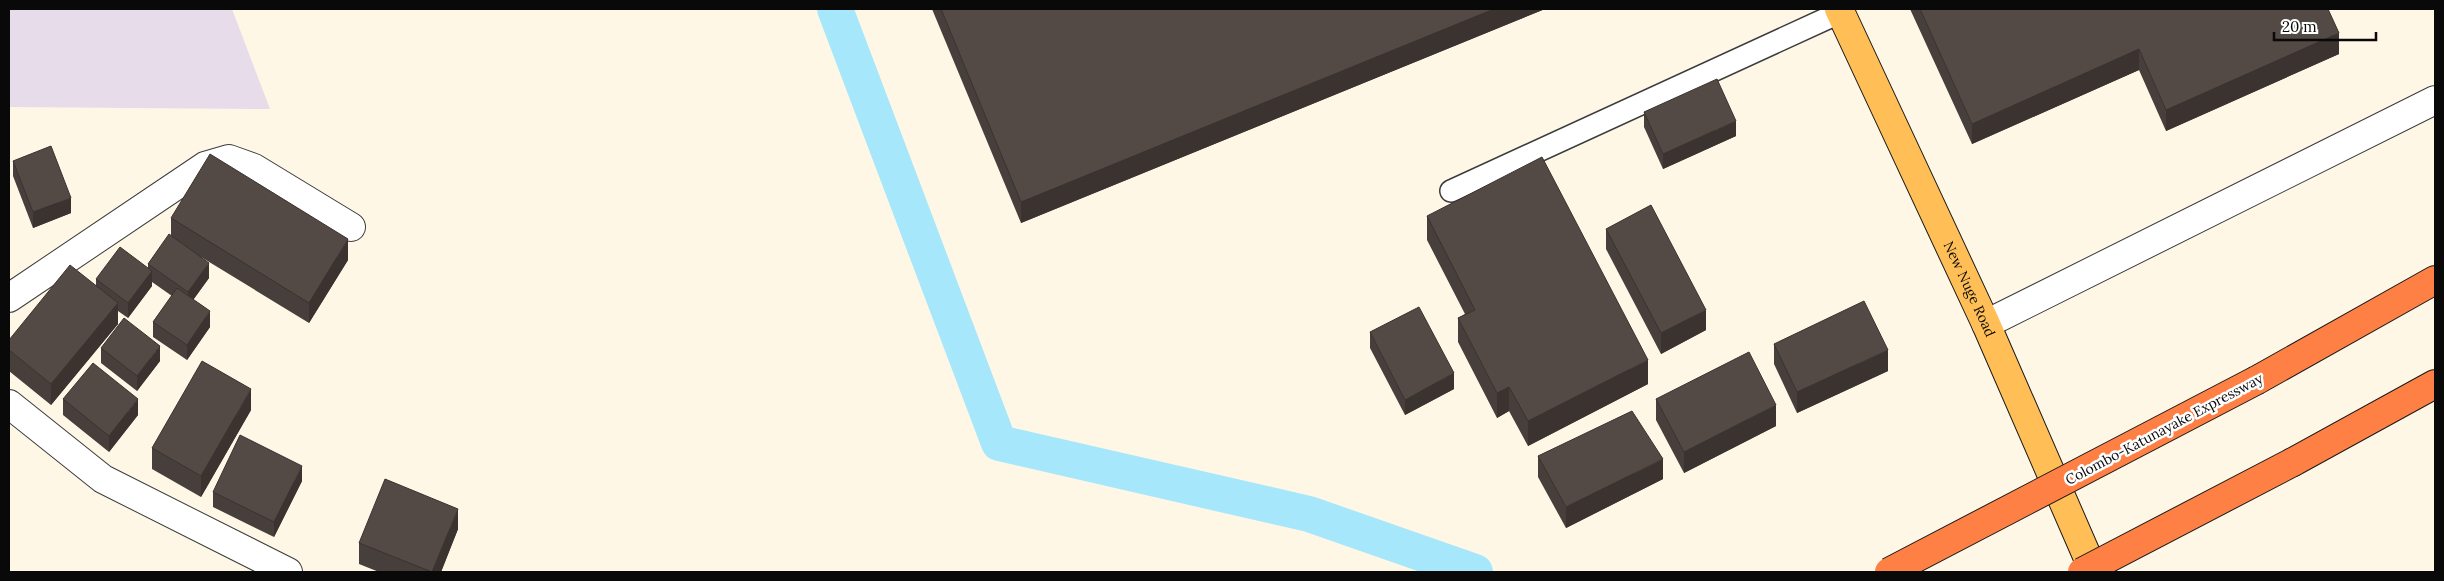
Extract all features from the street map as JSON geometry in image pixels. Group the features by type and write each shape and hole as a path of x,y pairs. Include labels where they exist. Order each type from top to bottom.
{"highway":[{"name":"Colombo-Katunayake Expressway","path":"1889,572 2257,380 2435,280"},
{"path":"2082,572 2293,462 2435,384"}],"main road":[{"name":"New Nuge Road","path":"1840,10 1986,324 2094,572"}],"street":[{"path":"1986,324 2435,100"},
{"path":"9,298 205,166 229,158 254,168 351,227"},
{"path":"9,404 103,479 288,572"}],"lane":[{"path":"1451,191 1840,10"}],"shaded area":[{"path":"9,9 232,9 270,109 9,107"}],"building":[{"path":"941,9 1494,9 1021,202"},
{"path":"1920,9 2328,9 2339,33 2166,110 2139,49 1972,124"},
{"path":"1717,79 1736,121 1663,154 1644,112"},
{"path":"51,146 71,198 33,212 13,161"},
{"path":"210,154 348,239 309,303 171,218"},
{"path":"1542,157 1648,360 1528,421 1509,387 1497,393 1458,318 1475,310 1427,216"},
{"path":"1651,205 1706,310 1661,333 1606,229"},
{"path":"169,234 209,263 188,292 148,264"},
{"path":"120,247 152,271 128,303 96,279"},
{"path":"70,265 118,303 51,384 9,350 9,340"},
{"path":"177,288 210,311 187,345 153,322"},
{"path":"1864,301 1888,350 1797,392 1774,344"},
{"path":"1419,307 1454,373 1405,400 1370,332"},
{"path":"124,318 160,346 137,376 101,348"},
{"path":"1749,352 1776,405 1684,452 1656,399"},
{"path":"202,361 251,389 201,476 152,448"},
{"path":"93,363 138,399 109,436 63,399"},
{"path":"1632,411 1663,459 1566,507 1538,456"},
{"path":"240,435 302,466 274,522 213,492"},
{"path":"385,479 458,509 432,572 359,543"}],"waterway":[{"path":"835,9 999,443 1309,514 1475,572"}]}
